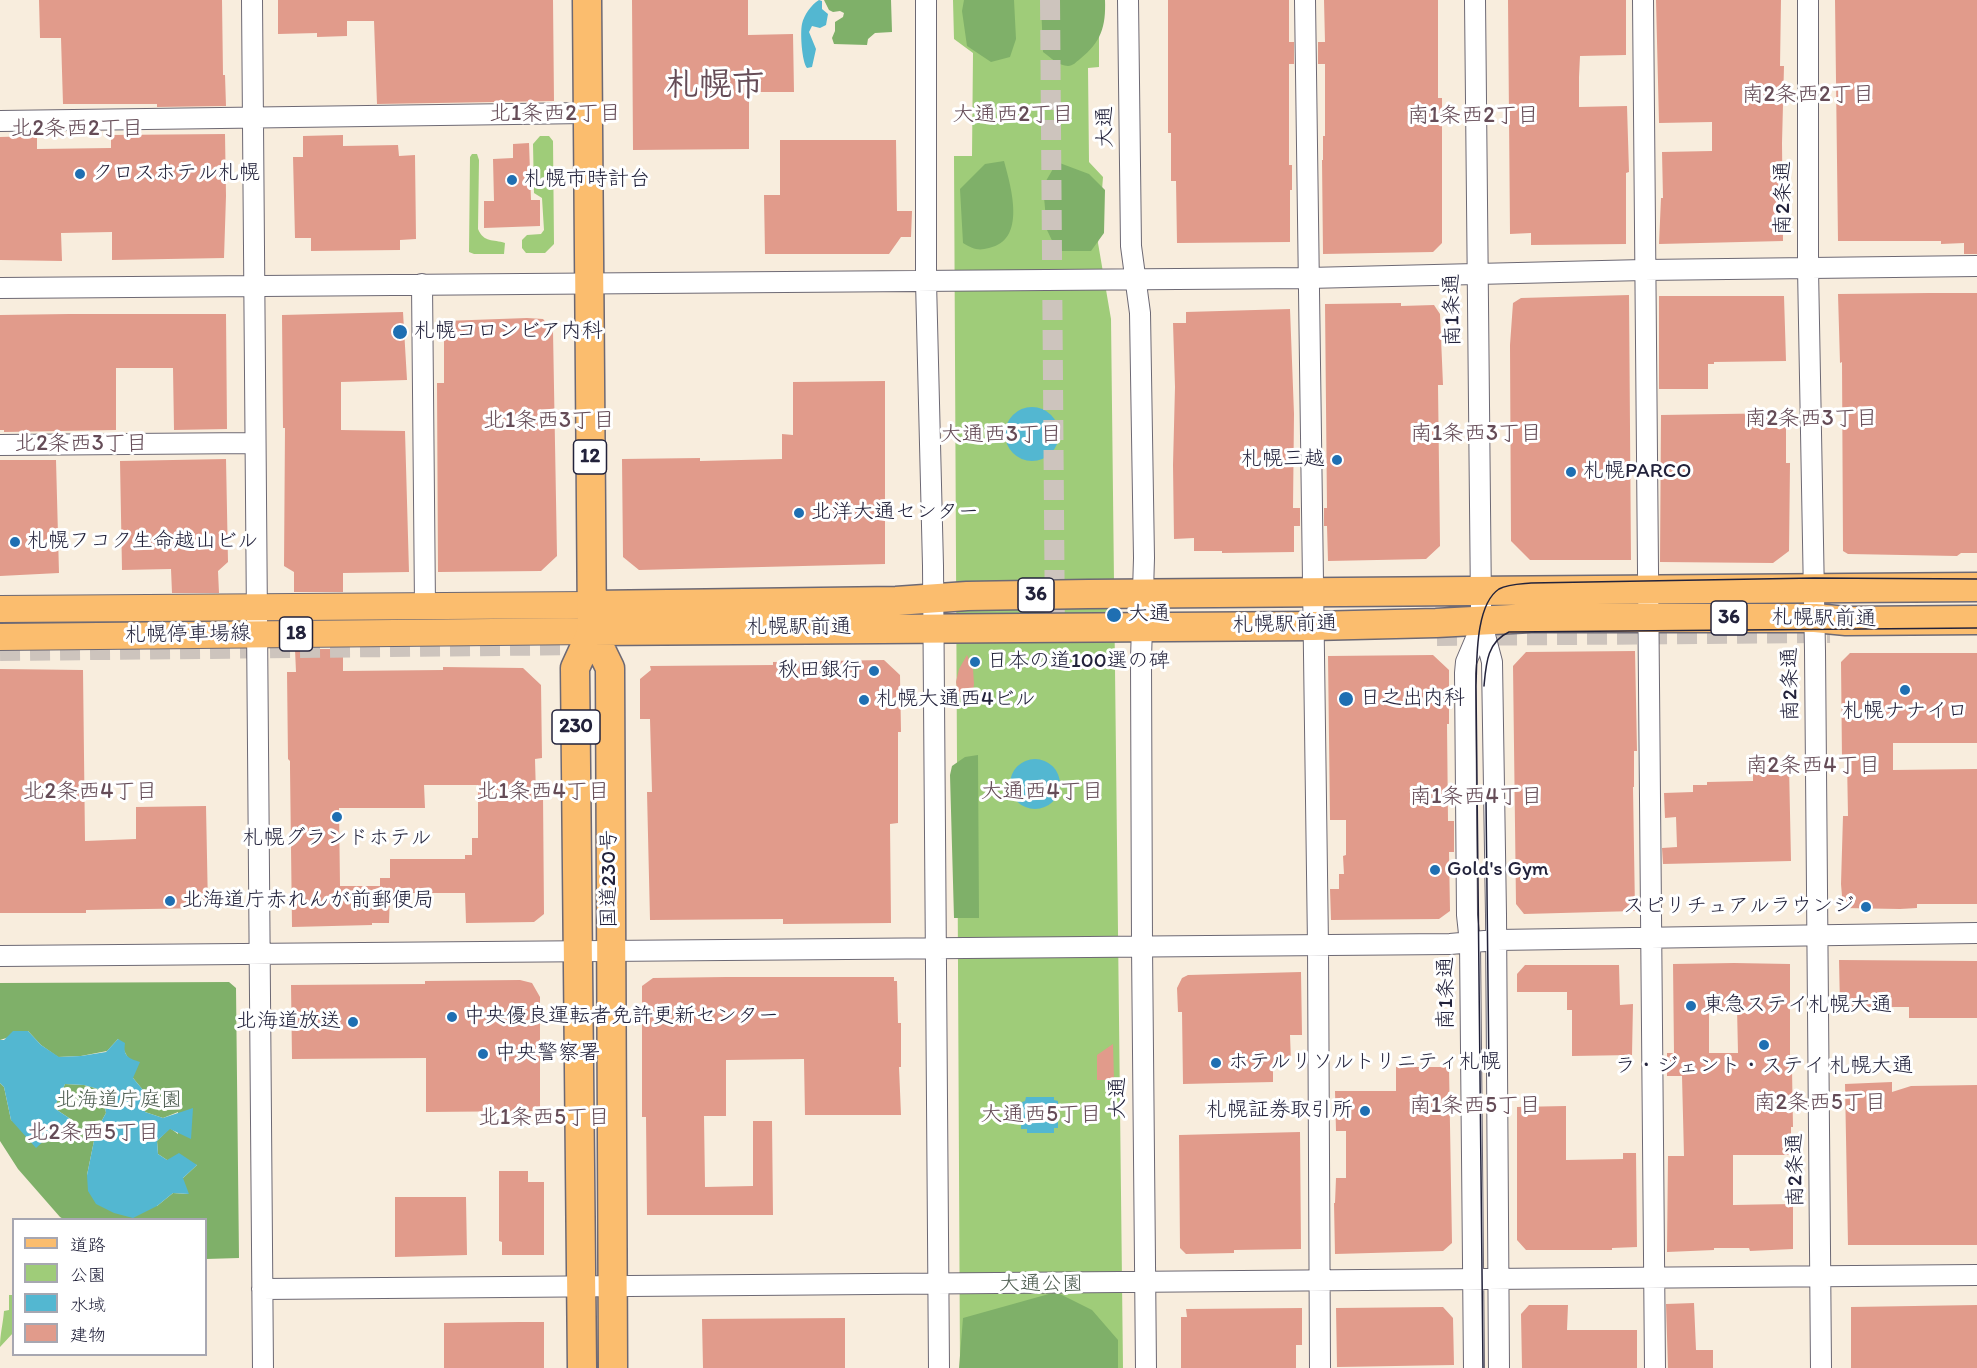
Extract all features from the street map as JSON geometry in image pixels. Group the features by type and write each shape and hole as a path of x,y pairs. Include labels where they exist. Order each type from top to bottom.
{"highway":[{"name":"12","path":"587,0 592,618"},
{"name":"札幌駅前通","path":"592,618 933,598 1312,592 1977,587"},
{"name":"札幌駅前通","path":"592,618 933,628 1312,626 1531,618 1977,620"},
{"name":"国道230号","path":"592,618 610,668 613,1368"},
{"name":"国道230号","path":"582,1368 575,669 592,618"}],"main road":[{"name":"札幌停車場線","path":"0,609 425,606 592,618"},
{"name":"札幌停車場線","path":"0,637 258,634 592,618"}],"street":[{"path":"252,0 263,1368"},
{"path":"926,0 926,281 933,598 939,1368"},
{"name":"大通","path":"1128,0 1131,246 1140,313 1146,1368"},
{"path":"1305,0 1318,945 1320,1368"},
{"name":"南1条通","path":"1474,1368 1465,673 1466,662 1480,629 1481,620 1475,0"},
{"path":"1643,0 1655,1368"},
{"name":"南2条通","path":"1808,0 1808,268 1815,618 1821,1368"},
{"path":"0,121 587,113"},
{"path":"0,288 1136,280 1977,266"},
{"path":"422,284 425,606"},
{"path":"0,445 255,443"},
{"name":"南1条通","path":"1481,620 1492,662 1499,1368"},
{"path":"0,956 1318,945 1651,937 1977,933"},
{"path":"262,1289 1977,1275"}],"green space":[{"path":"824,0 891,0 892,32 875,33 868,39 867,45 834,44 832,38 835,22 843,17 844,13 829,10"},
{"name":"大通公園","path":"953,0 1099,0 1099,67 1088,68 1089,162 1103,177 1098,243 1111,319 1123,1368 960,1368 954,156 972,156 973,53 954,39"},
{"path":"964,0 1014,0 1016,39 1010,57 991,62 967,46 962,11"},
{"path":"1042,0 1105,0 1101,33 1093,46 1076,63 1068,66 1061,65 1043,52"},
{"path":"540,136 549,136 553,141 554,244 545,253 526,253 522,248 522,240 527,235 541,234 544,230 542,198 534,193 533,144"},
{"path":"472,154 477,154 479,160 478,229 486,239 505,243 504,254 469,252 470,157"},
{"path":"1004,161 1012,198 1012,224 1008,235 1001,243 985,249 973,248 963,243 960,189 985,164"},
{"path":"1057,162 1089,174 1105,190 1104,233 1091,251 1057,251 1047,230 1043,186"},
{"path":"978,755 979,918 954,918 950,775 952,766 965,757"},
{"name":"北海道庁庭園","path":"229,982 236,988 239,1258 207,1259 207,1218 62,1218 18,1169 0,1141 0,1083 4,1087 11,1120 49,1136 65,1139 78,1124 54,1108 65,1084 84,1085 102,1090 106,1113 96,1131 87,1175 157,1206 173,1193 188,1194 182,1179 197,1165 167,1160 158,1154 157,1141 170,1128 178,1134 178,1112 163,1118 145,1112 143,1090 133,1078 128,1058 118,1039 107,1051 81,1056 58,1057 41,1045 28,1031 0,1040 0,983"},
{"path":"1056,1292 1092,1310 1118,1340 1118,1368 959,1368 963,1318"},
{"path":"9,1295 12,1295 12,1334 0,1347 4,1311 9,1310"}],"water":[{"path":"819,0 822,1 822,9 828,14 826,25 820,28 812,26 809,32 816,49 812,67 807,68 802,47 802,24 808,10"},
{"path":"1027,407 1037,407 1047,411 1055,419 1059,434 1055,449 1047,457 1037,461 1027,461 1017,457 1009,449 1005,439 1005,429 1009,419 1017,411"},
{"path":"1030,759 1040,759 1053,766 1060,779 1060,789 1053,802 1040,809 1030,809 1021,805 1014,798 1010,789 1010,779 1014,770 1021,763"},
{"path":"13,1031 28,1031 41,1045 59,1057 106,1052 118,1039 125,1043 127,1056 140,1062 133,1078 143,1090 145,1112 163,1118 193,1108 191,1139 170,1129 157,1141 158,1154 167,1160 179,1153 197,1165 183,1178 189,1194 173,1193 157,1206 133,1218 114,1213 96,1204 88,1191 87,1175 96,1131 106,1113 102,1090 84,1085 65,1084 54,1108 78,1124 65,1140 49,1136 36,1148 11,1120 4,1087 0,1083 0,1040 4,1040"},
{"path":"1026,1097 1054,1097 1054,1100 1058,1101 1058,1128 1054,1128 1054,1133 1027,1133 1027,1129 1021,1129 1022,1102"}],"building":[{"path":"39,0 222,0 223,75 225,75 226,106 157,107 157,104 63,104 61,38 40,38"},
{"path":"278,0 553,0 554,101 377,104 374,21 347,21 347,36 317,37 317,33 278,34"},
{"path":"632,0 748,0 748,35 793,34 794,92 749,92 749,149 633,150"},
{"path":"1168,0 1289,0 1289,42 1294,42 1294,64 1289,64 1289,165 1292,165 1290,242 1177,243 1176,181 1171,181 1171,133 1168,133"},
{"path":"1324,0 1438,0 1438,98 1442,98 1442,243 1433,252 1323,254 1322,160 1323,136 1325,136 1325,64 1318,64 1318,42 1325,42"},
{"path":"1508,0 1626,0 1626,55 1580,56 1579,107 1627,106 1629,172 1626,173 1626,244 1531,245 1531,233 1510,234"},
{"path":"1656,0 1781,0 1780,66 1784,66 1783,241 1659,244 1661,198 1663,198 1662,152 1712,151 1712,122 1659,123"},
{"path":"1835,0 1977,0 1977,254 1964,254 1964,243 1838,241"},
{"path":"225,134 224,258 112,260 112,232 61,233 62,261 0,260 0,137 37,136 37,149 111,148 111,135"},
{"path":"343,135 343,146 398,145 399,156 415,155 416,239 400,240 400,250 311,251 311,238 295,238 293,157 303,157 303,136"},
{"path":"780,140 896,140 897,211 912,211 911,237 901,237 889,254 765,254 764,195 780,195"},
{"name":"札幌市時計台","path":"529,143 531,200 540,200 540,226 484,228 484,201 494,201 493,159 513,158 513,144"},
{"path":"1977,293 1977,553 1961,553 1957,556 1848,554 1843,551 1842,362 1840,363 1838,294"},
{"path":"1629,295 1631,560 1530,560 1511,541 1510,345 1513,303 1521,298"},
{"path":"1659,296 1784,296 1786,361 1714,362 1714,364 1708,364 1708,389 1659,389"},
{"path":"1401,303 1401,306 1434,305 1440,314 1443,385 1438,385 1440,546 1426,559 1328,561 1327,526 1324,526 1324,508 1327,508 1325,304"},
{"path":"1290,309 1294,414 1293,508 1300,508 1300,526 1294,526 1294,552 1194,551 1194,538 1174,539 1173,323 1186,323 1186,312"},
{"path":"403,312 407,380 341,382 341,430 405,431 409,572 343,573 343,592 294,592 294,572 284,566 285,428 283,428 282,315"},
{"path":"226,314 227,429 174,430 173,368 116,368 116,430 4,432 0,430 0,315"},
{"path":"543,319 553,331 557,556 541,571 438,572 437,383 444,383 444,321"},
{"name":"北洋大通センター","path":"885,381 885,564 639,570 623,557 622,459 700,458 700,461 782,459 782,434 793,435 793,382"},
{"path":"1786,413 1786,463 1790,463 1789,551 1773,563 1660,562 1661,415"},
{"path":"226,459 228,562 218,571 219,593 172,593 171,569 122,570 120,461"},
{"name":"札幌フコク生命越山ビル","path":"0,460 56,460 59,573 0,576"},
{"path":"295,649 343,649 343,671 443,670 443,667 523,668 541,685 542,758 535,759 536,795 543,795 544,914 534,922 466,923 465,893 390,893 389,923 292,927 287,672 296,672","holes":["424,785 478,785 478,838 472,838 472,855 465,855 465,859 390,859 390,878 380,878 380,886 340,886 339,808 425,808"]},
{"path":"1635,651 1637,751 1634,751 1633,787 1635,911 1524,914 1516,904 1513,666 1526,652"},
{"path":"1850,653 1977,653 1977,743 1893,743 1893,770 1977,769 1977,904 1917,904 1917,908 1900,909 1843,908 1841,884 1843,816 1848,816 1847,760 1842,760 1841,662"},
{"path":"967,655 973,669 974,684 973,691 964,705 958,694 956,682 959,669"},
{"path":"1433,655 1449,670 1448,821 1454,821 1454,852 1449,852 1450,911 1439,919 1331,920 1330,889 1339,889 1339,874 1344,874 1346,820 1330,820 1328,656"},
{"path":"884,660 900,675 898,823 890,824 891,923 783,924 783,919 650,920 647,792 652,792 650,719 640,719 640,679 651,670 650,666 773,665 773,662"},
{"path":"0,669 83,670 85,841 136,839 136,807 206,806 208,908 86,910 86,913 0,913"},
{"path":"1753,765 1789,765 1791,861 1663,864 1662,848 1677,847 1676,817 1665,818 1664,793 1693,792 1693,785 1707,785 1707,782 1753,781"},
{"path":"1839,960 1977,961 1977,1018 1909,1018 1909,1007 1840,1007"},
{"path":"1673,964 1790,964 1790,1069 1792,1069 1793,1127 1791,1127 1791,1155 1733,1155 1733,1205 1793,1204 1793,1249 1750,1251 1749,1248 1714,1248 1714,1250 1667,1252 1668,1156 1684,1156 1682,1076 1667,1076 1667,1053 1674,1053","holes":["1737,1007 1738,1053 1709,1053 1709,1008"]},
{"path":"1525,965 1619,965 1620,1005 1633,1004 1632,1055 1572,1056 1572,1010 1567,1010 1567,992 1517,992 1517,974"},
{"path":"1301,972 1302,1035 1290,1035 1291,1062 1273,1063 1273,1082 1183,1084 1182,1012 1178,1012 1177,988 1182,978 1188,975"},
{"path":"894,977 894,981 897,981 898,1023 901,1023 901,1067 899,1067 901,1115 805,1115 804,1059 726,1060 726,1116 704,1116 705,1187 753,1186 753,1121 772,1121 773,1215 647,1215 646,1117 642,1117 642,986 653,978"},
{"name":"中央警察署","path":"520,980 532,983 540,997 540,1111 426,1112 426,1058 292,1059 291,985 425,984 425,981"},
{"path":"1113,1044 1114,1080 1097,1080 1097,1055"},
{"path":"1396,1067 1449,1067 1452,1243 1443,1251 1335,1254 1336,1178 1346,1178 1346,1131 1336,1131 1335,1091 1396,1091"},
{"path":"1892,1082 1892,1092 1911,1086 1977,1085 1977,1245 1848,1245 1845,1084"},
{"path":"1566,1106 1566,1160 1623,1159 1623,1153 1636,1153 1637,1247 1612,1248 1612,1250 1526,1250 1517,1240 1517,1107"},
{"path":"1300,1132 1301,1249 1234,1250 1234,1253 1186,1254 1180,1248 1179,1135"},
{"path":"499,1171 528,1171 528,1182 544,1182 544,1255 502,1255 502,1242 499,1241"},
{"path":"395,1197 466,1197 467,1255 395,1257"},
{"path":"1694,1303 1696,1350 1713,1350 1713,1368 1668,1368 1666,1304"},
{"path":"1529,1305 1568,1305 1567,1330 1637,1330 1637,1368 1522,1368 1521,1314"},
{"path":"1977,1305 1977,1368 1851,1368 1851,1307"},
{"path":"1443,1307 1453,1318 1454,1365 1337,1367 1336,1308"},
{"path":"1302,1308 1302,1345 1296,1345 1296,1368 1181,1368 1181,1317 1187,1317 1186,1309"},
{"path":"845,1318 845,1368 703,1368 702,1319"},
{"path":"544,1322 544,1368 444,1368 444,1323"}],"tunnel":[{"path":"1050,0 1055,638"},
{"path":"1437,636 1830,633"},
{"path":"0,651 594,645"}],"tram line":[{"path":"1483,1368 1476,686 1481,620 1491,597 1503,587 1531,583 1814,578 1977,579"},
{"path":"1484,686 1489,654 1496,642 1509,632 1977,628"},
{"path":"1486,800 1489,1076"}],"place":[{"name":"クロスホテル札幌","path":"80,174"},
{"name":"札幌市時計台","path":"512,180"},
{"name":"札幌コロンビア内科","path":"400,332"},
{"name":"札幌三越","path":"1337,460"},
{"name":"札幌PARCO","path":"1571,472"},
{"name":"北洋大通センター","path":"799,513"},
{"name":"札幌フコク生命越山ビル","path":"15,542"},
{"name":"大通","path":"1114,615"},
{"name":"日本の道100選の碑","path":"975,662"},
{"name":"秋田銀行","path":"874,671"},
{"name":"札幌ナナイロ","path":"1905,690"},
{"name":"日之出内科","path":"1346,699"},
{"name":"札幌大通西4ビル","path":"864,700"},
{"name":"札幌グランドホテル","path":"337,817"},
{"name":"Gold's Gym","path":"1435,870"},
{"name":"北海道庁赤れんが前郵便局","path":"170,901"},
{"name":"スピリチュアルラウンジ","path":"1866,907"},
{"name":"東急ステイ札幌大通","path":"1691,1006"},
{"name":"中央優良運転者免許更新センター","path":"452,1017"},
{"name":"北海道放送","path":"353,1022"},
{"name":"ラ・ジェント・ステイ 札幌大通","path":"1764,1045"},
{"name":"中央警察署","path":"483,1054"},
{"name":"ホテルリソルトリニティ札幌","path":"1216,1063"},
{"name":"札幌証券取引所","path":"1365,1111"}],"district":[{"name":"札幌市","path":"715,87"},
{"name":"南2条西2丁目","path":"1808,95"},
{"name":"北1条西2丁目","path":"555,114"},
{"name":"大通西2丁目","path":"1013,115"},
{"name":"南1条西2丁目","path":"1473,116"},
{"name":"北2条西2丁目","path":"77,129"},
{"name":"南2条西3丁目","path":"1811,419"},
{"name":"北1条西3丁目","path":"549,421"},
{"name":"南1条西3丁目","path":"1476,434"},
{"name":"大通西3丁目","path":"1001,435"},
{"name":"北2条西3丁目","path":"81,444"},
{"name":"南2条西4丁目","path":"1813,766"},
{"name":"北2条西4丁目","path":"90,792"},
{"name":"北1条西4丁目","path":"543,792"},
{"name":"大通西4丁目","path":"1042,792"},
{"name":"南1条西4丁目","path":"1476,797"},
{"name":"南2条西5丁目","path":"1820,1103"},
{"name":"南1条西5丁目","path":"1475,1106"},
{"name":"大通西5丁目","path":"1041,1115"},
{"name":"北1条西5丁目","path":"544,1118"},
{"name":"北2条西5丁目","path":"93,1133"}]}
